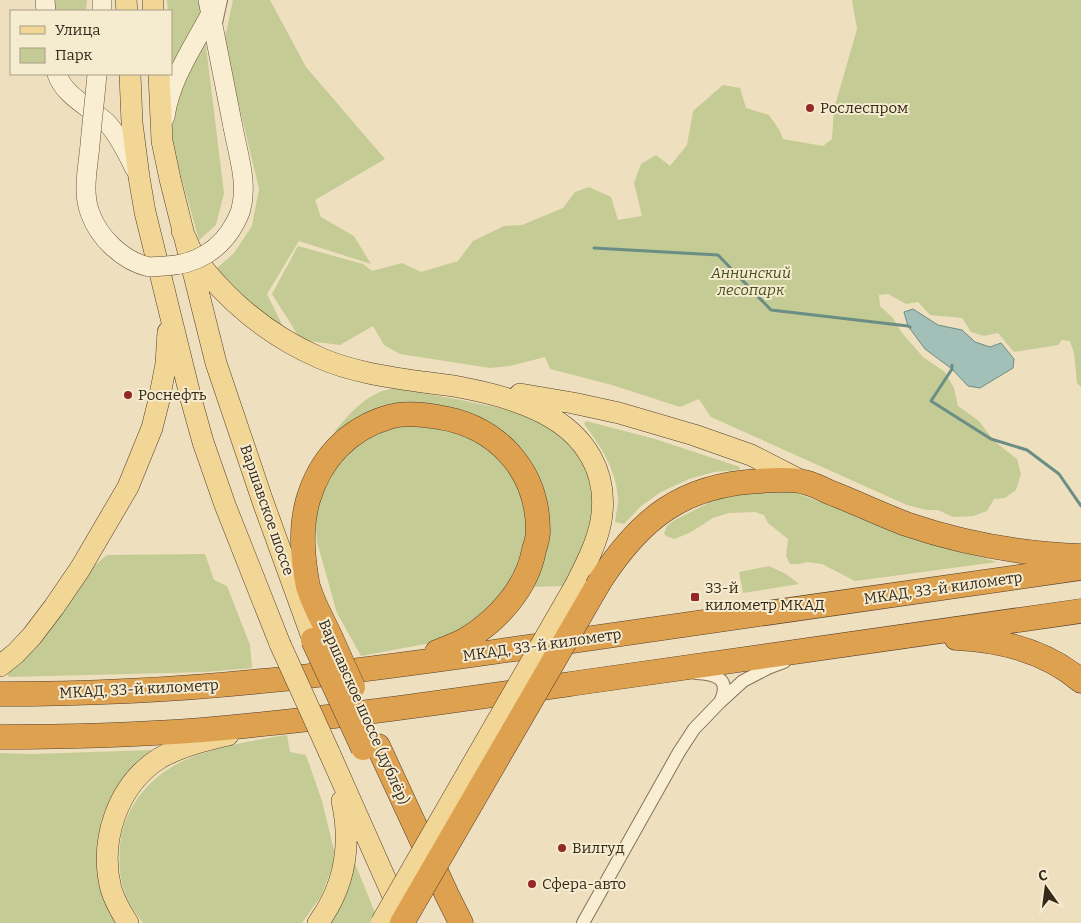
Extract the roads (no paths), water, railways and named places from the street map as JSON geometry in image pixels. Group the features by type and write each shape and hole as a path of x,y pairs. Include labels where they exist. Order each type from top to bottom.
{"highway":[{"path":"308,589 303,558 303,534 305,509 312,486 324,463 342,442 365,426 391,416 418,413 447,418 472,426 495,440 513,458 527,478 536,504 538,532 532,559 523,581 508,604 488,624 463,641 433,654 372,668"},
{"path":"403,923 600,581 613,561 630,541 648,522 668,507 691,495 715,486 769,480 802,481 905,523 938,534 972,543 1081,556"},
{"name":"МКАД, 33-й километр","path":"0,694 65,694 196,687 261,681 372,668 1081,568"},
{"name":"Варшавское шоссе (дублёр)","path":"308,589 322,639"},
{"path":"0,737 66,737 199,730 321,718 1081,611"},
{"path":"867,642 928,637 978,639 1010,645 1039,654 1069,670 1081,681"},
{"name":"Варшавское шоссе","path":"322,639 447,923"},
{"name":"Варшавское шоссе (дублёр)","path":"371,747 461,923"}],"main road":[{"path":"97,75 86,198 90,213 99,231 115,249 131,260 150,267 173,266 193,261 212,251 229,234 241,211 244,191 213,12"},
{"path":"162,141 170,93 213,12"},
{"path":"57,75 59,82 72,95 108,124 126,150 139,177"},
{"path":"130,75 132,123 139,177 151,240 203,442 280,644 403,923"},
{"name":"Варшавское шоссе","path":"159,75 162,141 182,231 216,363 263,502 322,639"},
{"path":"182,231 195,257 236,305 263,326 291,344 322,359 354,369 400,379 538,397 619,413 694,435 751,455 802,481"},
{"path":"0,666 32,636 80,570 128,487 152,428 160,400 166,364 170,314"},
{"path":"381,923 576,584 588,562 601,522 603,504 602,484 596,464 584,446 566,428 543,413 511,400 461,387"},
{"name":"Варшавское шоссе (дублёр)","path":"263,502 308,589"},
{"path":"128,923 118,908 111,889 107,849 111,827 118,808 128,789 142,773 159,759 180,748 212,738 321,718"},
{"path":"318,923 329,907 339,886 345,865 347,842 346,815 329,752"}],"street":[{"path":"583,923 679,752 694,729 743,681 768,668 840,646"},
{"path":"643,674 682,672 709,674 719,678 724,685 724,694 720,702"}],"water":[{"path":"913,309 938,325 962,330 975,342 990,347 1001,343 1014,359 1013,368 980,388 968,386 952,369 925,349 908,326 904,312"}],"waterway":[{"path":"594,248 718,255 771,310 910,327"},
{"path":"952,365 952,369 931,401 991,439 1027,450 1059,474 1081,506"}],"place":[{"name":"Рослеспром","path":"810,108"},
{"name":"Роснефть","path":"128,395"},
{"name":"33-й километр МКАД","path":"695,597"},
{"name":"Вилгуд","path":"562,848"},
{"name":"Сфера-авто","path":"532,884"}],"park label":[{"name":"Аннинский лесопарк","path":"751,282"}]}
